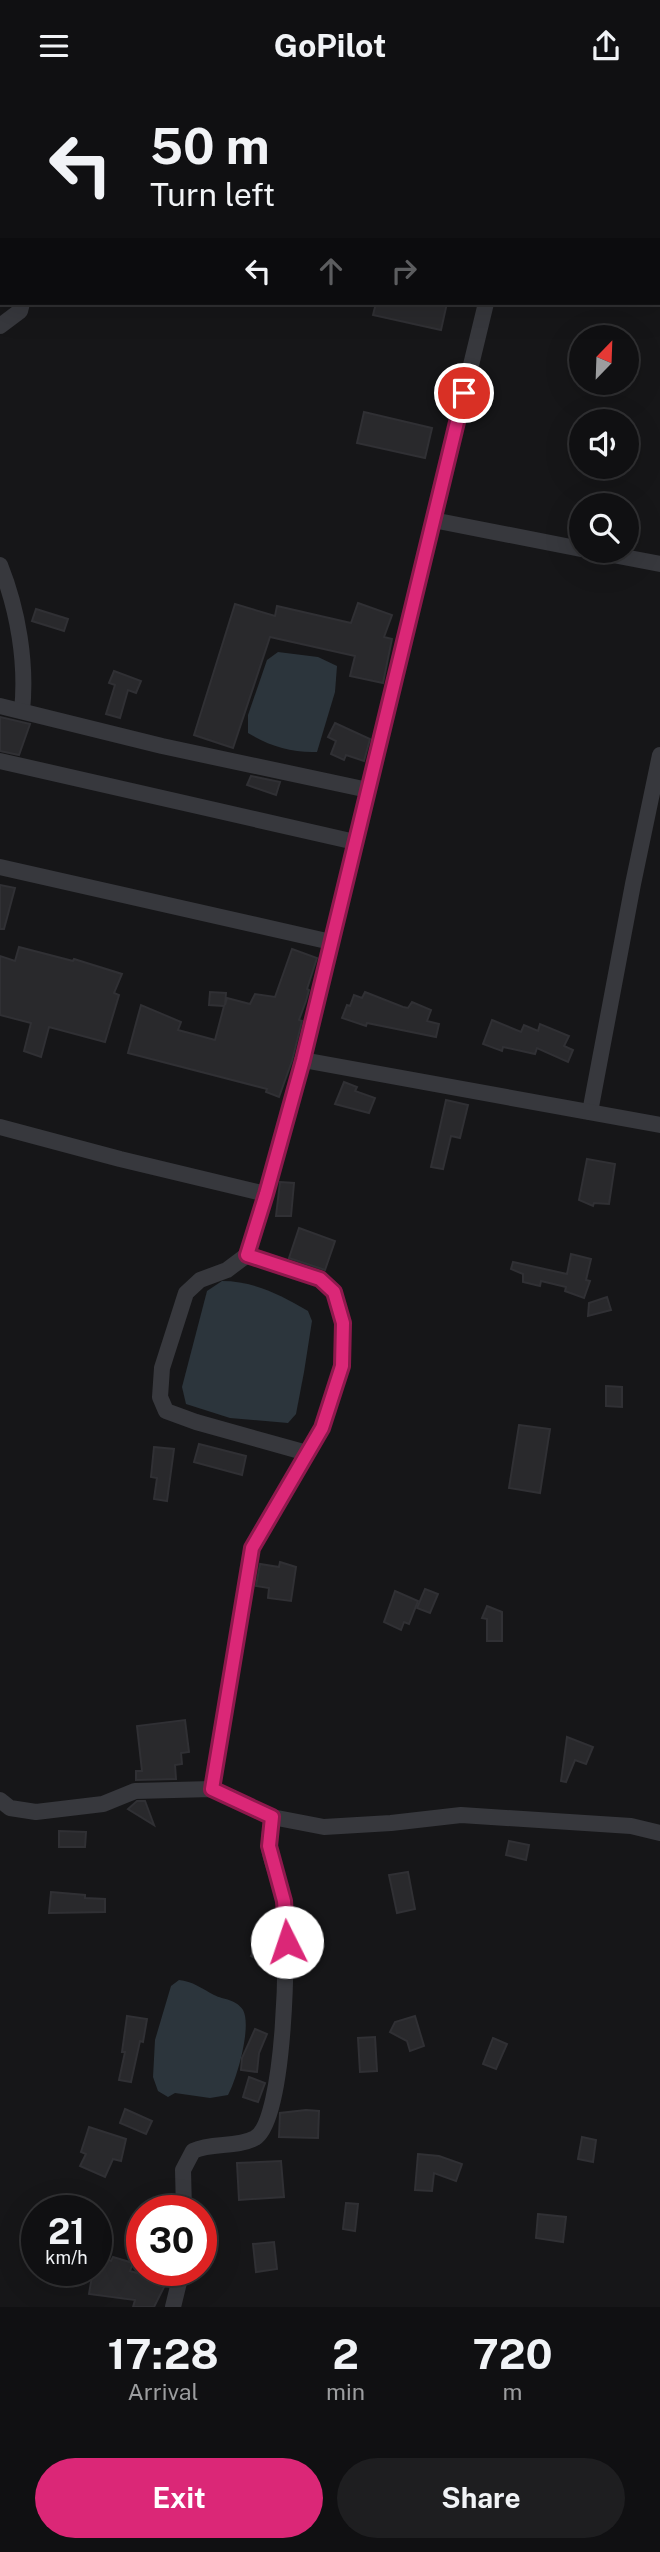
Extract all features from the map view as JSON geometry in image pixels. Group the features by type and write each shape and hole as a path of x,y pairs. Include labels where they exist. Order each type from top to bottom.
{"street":[{"path":"0,326 20,311 22,305"},
{"path":"307,1453 166,1411 160,1397 162,1367 186,1293 200,1280 227,1270 247,1255 266,1194 303,1060 486,305"},
{"path":"433,520 569,547"},
{"path":"639,560 660,564"},
{"path":"0,565 10,590 25,680 22,711"},
{"path":"0,706 162,746 368,790"},
{"path":"590,1112 660,755"},
{"path":"0,761 355,842"},
{"path":"0,867 331,942"},
{"path":"303,1060 660,1125"},
{"path":"0,1127 266,1194"},
{"path":"212,1789 252,1548 322,1428 342,1366 343,1323 334,1292 320,1279 247,1255"},
{"path":"0,1800 10,1808 36,1812 103,1804 135,1791 212,1789 272,1817 324,1826 391,1823 461,1815 631,1826 660,1833"},
{"path":"184,2195 183,2170 193,2151 202,2146 256,2137 264,2130 271,2110 285,2001 287,1942 284,1901 269,1846 272,1817"},
{"path":"173,2307 178,2286"}],"shaded area":[{"path":"278,652 318,657 337,666 335,692 317,752 281,748 248,733 248,715 267,660"},
{"path":"222,1281 245,1283 267,1290 308,1311 312,1321 304,1372 296,1414 288,1423 230,1418 186,1404 182,1387 207,1291"},
{"path":"179,1980 233,2002 243,2010 245,2040 228,2095 210,2098 175,2093 168,2097 158,2091 153,2077 155,2040 171,1986"}],"building":[{"path":"376,305 447,305 441,330 373,315"},
{"path":"364,412 432,428 425,458 357,443"},
{"path":"358,603 392,615 384,637 392,639 383,683 350,676 355,656 270,637 233,748 194,735 235,604 275,616 277,606 351,623"},
{"path":"36,609 68,619 64,631 32,621"},
{"path":"114,671 141,681 136,693 128,690 120,718 106,714 115,685 109,683"},
{"path":"0,717 30,724 19,755 0,751"},
{"path":"335,723 370,739 364,761 346,755 344,760 331,754 336,741 328,737"},
{"path":"251,776 280,782 276,795 247,785"},
{"path":"0,885 15,888 4,929 0,929"},
{"path":"19,947 73,961 74,959 122,974 114,993 119,995 105,1042 49,1027 41,1057 24,1051 31,1023 0,1015 0,956 15,961"},
{"path":"292,949 317,958 299,1020 302,1021 292,1061 279,1097 266,1092 267,1089 128,1053 141,1005 181,1022 178,1030 215,1040 224,1006 209,1005 210,992 226,993 225,1005 227,998 250,1004 255,994 275,997"},
{"path":"365,992 403,1007 408,1008 412,1002 431,1010 427,1021 439,1024 436,1037 367,1023 366,1026 342,1018 354,995 362,998"},
{"path":"492,1020 521,1032 524,1025 538,1031 540,1024 569,1036 564,1046 573,1050 568,1062 537,1048 535,1054 503,1047 502,1051 483,1044"},
{"path":"344,1082 357,1087 355,1091 375,1098 369,1113 335,1104"},
{"path":"446,1100 468,1105 460,1138 451,1136 443,1169 431,1167"},
{"path":"587,1159 615,1164 609,1204 594,1203 593,1206 579,1200"},
{"path":"280,1182 294,1183 291,1216 276,1216"},
{"path":"299,1228 335,1241 325,1270 289,1258"},
{"path":"571,1254 591,1259 586,1280 590,1281 584,1298 565,1291 566,1287 541,1281 540,1286 523,1282 523,1274 511,1269 513,1262 567,1274"},
{"path":"607,1297 611,1310 588,1316 589,1303"},
{"path":"606,1386 622,1387 622,1407 606,1406"},
{"path":"519,1425 550,1429 540,1493 509,1488"},
{"path":"199,1444 246,1456 242,1475 194,1462"},
{"path":"154,1447 174,1449 167,1501 154,1499 157,1478 151,1477"},
{"path":"280,1562 296,1567 291,1601 268,1598 269,1588 256,1586 260,1564 279,1567"},
{"path":"425,1589 438,1594 430,1613 417,1608"},
{"path":"395,1591 418,1601 409,1624 404,1622 401,1630 384,1622"},
{"path":"487,1606 502,1612 502,1641 487,1641 487,1619 482,1618"},
{"path":"185,1720 189,1752 181,1753 182,1764 175,1765 176,1779 136,1780 136,1771 142,1771 137,1726"},
{"path":"567,1737 593,1747 586,1764 575,1760 566,1782 561,1781"},
{"path":"137,1801 145,1801 154,1825 128,1809"},
{"path":"59,1831 86,1832 85,1847 59,1847"},
{"path":"509,1841 529,1845 526,1860 506,1855"},
{"path":"408,1872 415,1909 397,1913 389,1875"},
{"path":"51,1892 105,1899 105,1912 49,1913"},
{"path":"258,1945 275,1954 275,1969 251,1956"},
{"path":"127,2016 147,2019 131,2082 119,2080 125,2052 122,2052"},
{"path":"415,2016 424,2046 410,2051 407,2041 390,2032 395,2022"},
{"path":"255,2029 267,2034 259,2053 257,2072 241,2070 242,2058"},
{"path":"375,2037 377,2071 360,2072 358,2038"},
{"path":"493,2038 507,2044 496,2069 483,2064"},
{"path":"249,2077 265,2083 258,2102 243,2097"},
{"path":"125,2109 152,2121 146,2134 120,2123"},
{"path":"319,2111 318,2138 279,2137 280,2113"},
{"path":"89,2127 126,2139 121,2161 113,2159 105,2177 80,2166 86,2154 81,2152"},
{"path":"582,2137 596,2140 593,2162 578,2159"},
{"path":"418,2154 439,2156 462,2164 456,2181 434,2173 432,2191 415,2190"},
{"path":"281,2161 284,2197 239,2200 237,2163"},
{"path":"346,2203 358,2204 355,2231 343,2229"},
{"path":"538,2214 566,2217 563,2242 536,2238"},
{"path":"274,2242 277,2269 256,2272 253,2244"},
{"path":"113,2257 126,2261 126,2286 164,2286 154,2307 133,2307 135,2300 89,2294 90,2286 112,2286"}],"route":[{"path":"287,1942 284,1901 269,1846 272,1817 212,1789 252,1548 322,1428 342,1366 343,1323 334,1292 320,1279 247,1255 303,1060 464,393"}]}
